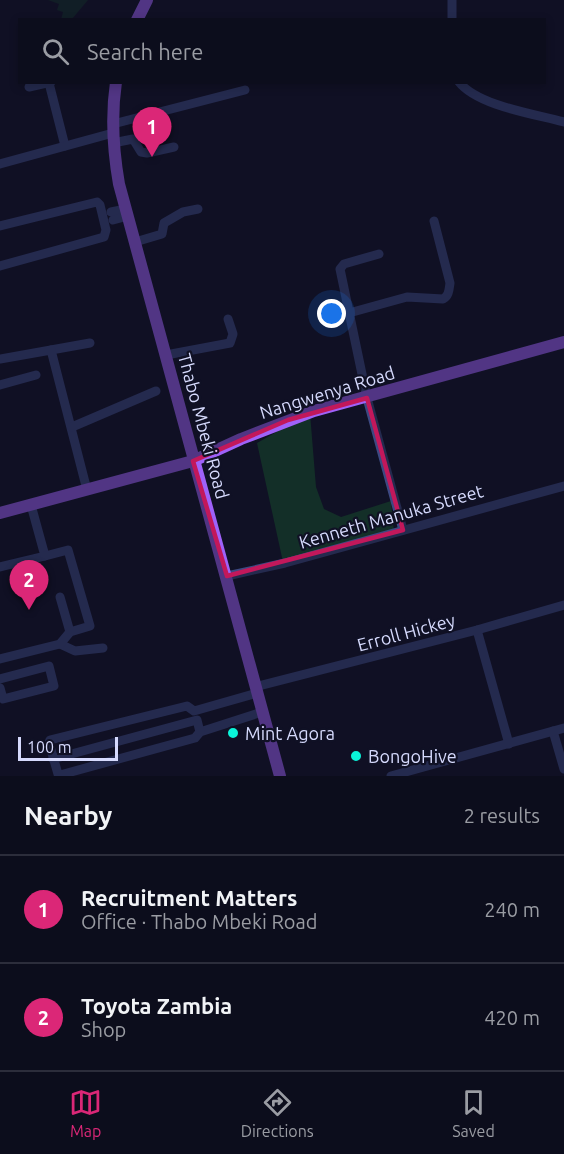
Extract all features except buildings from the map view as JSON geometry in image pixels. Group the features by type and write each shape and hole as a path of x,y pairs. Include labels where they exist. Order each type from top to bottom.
{"main road":[{"path":"138,18 147,0"},
{"name":"Thabo Mbeki Road","path":"116,84 113,134 119,183 280,776"},
{"name":"Nangwenya Road","path":"0,513 193,461 241,439 314,411 564,342"}],"street":[{"path":"452,0 452,18"},
{"path":"29,87 45,84"},
{"path":"50,84 65,146"},
{"path":"460,84 475,96 489,102 564,122"},
{"path":"0,164 113,134 245,90"},
{"path":"113,134 133,139 141,152 147,153 174,147"},
{"path":"0,226 95,202 100,204 108,217 104,237 0,266"},
{"path":"135,242 162,234 164,223 183,212 198,209"},
{"path":"108,217 127,212"},
{"path":"349,313 407,297 445,298 450,283 434,222"},
{"path":"379,254 341,266 340,272 367,398 403,530"},
{"path":"166,355 230,343 233,334 228,319"},
{"path":"0,359 90,343"},
{"path":"51,351 87,490"},
{"path":"0,384 36,375"},
{"path":"72,427 156,391"},
{"name":"Kenneth Manuka Street","path":"227,576 285,563 564,486"},
{"path":"31,505 45,556"},
{"path":"0,567 68,550 90,626 70,632 60,644 0,659"},
{"path":"60,597 70,632"},
{"name":"Erroll Hickey","path":"196,716 256,690 564,605"},
{"path":"477,630 509,744"},
{"path":"60,644 75,651 103,648"},
{"path":"0,679 49,666 54,686 3,699 0,688"},
{"path":"234,699 240,719"},
{"path":"200,732 196,716 187,706 50,740 49,743 60,775 195,738 200,732 262,712"},
{"path":"53,759 196,716"},
{"path":"391,776 564,728"},
{"path":"553,731 564,769"},
{"path":"434,765 437,776"}],"highlighted area":[{"path":"367,398 403,530 227,576 193,461 288,420"}],"green space":[{"path":"48,0 88,0 73,18 62,18 63,12 57,10 59,4"},
{"path":"310,413 316,487 324,509 341,517 391,501 394,532 283,562 257,443"}],"place":[{"name":"Recruitment Matters","path":"152,157"},
{"name":"Toyota Zambia","path":"29,610"},
{"name":"Mint Agora","path":"233,733"},
{"name":"BongoHive","path":"356,756"}]}
